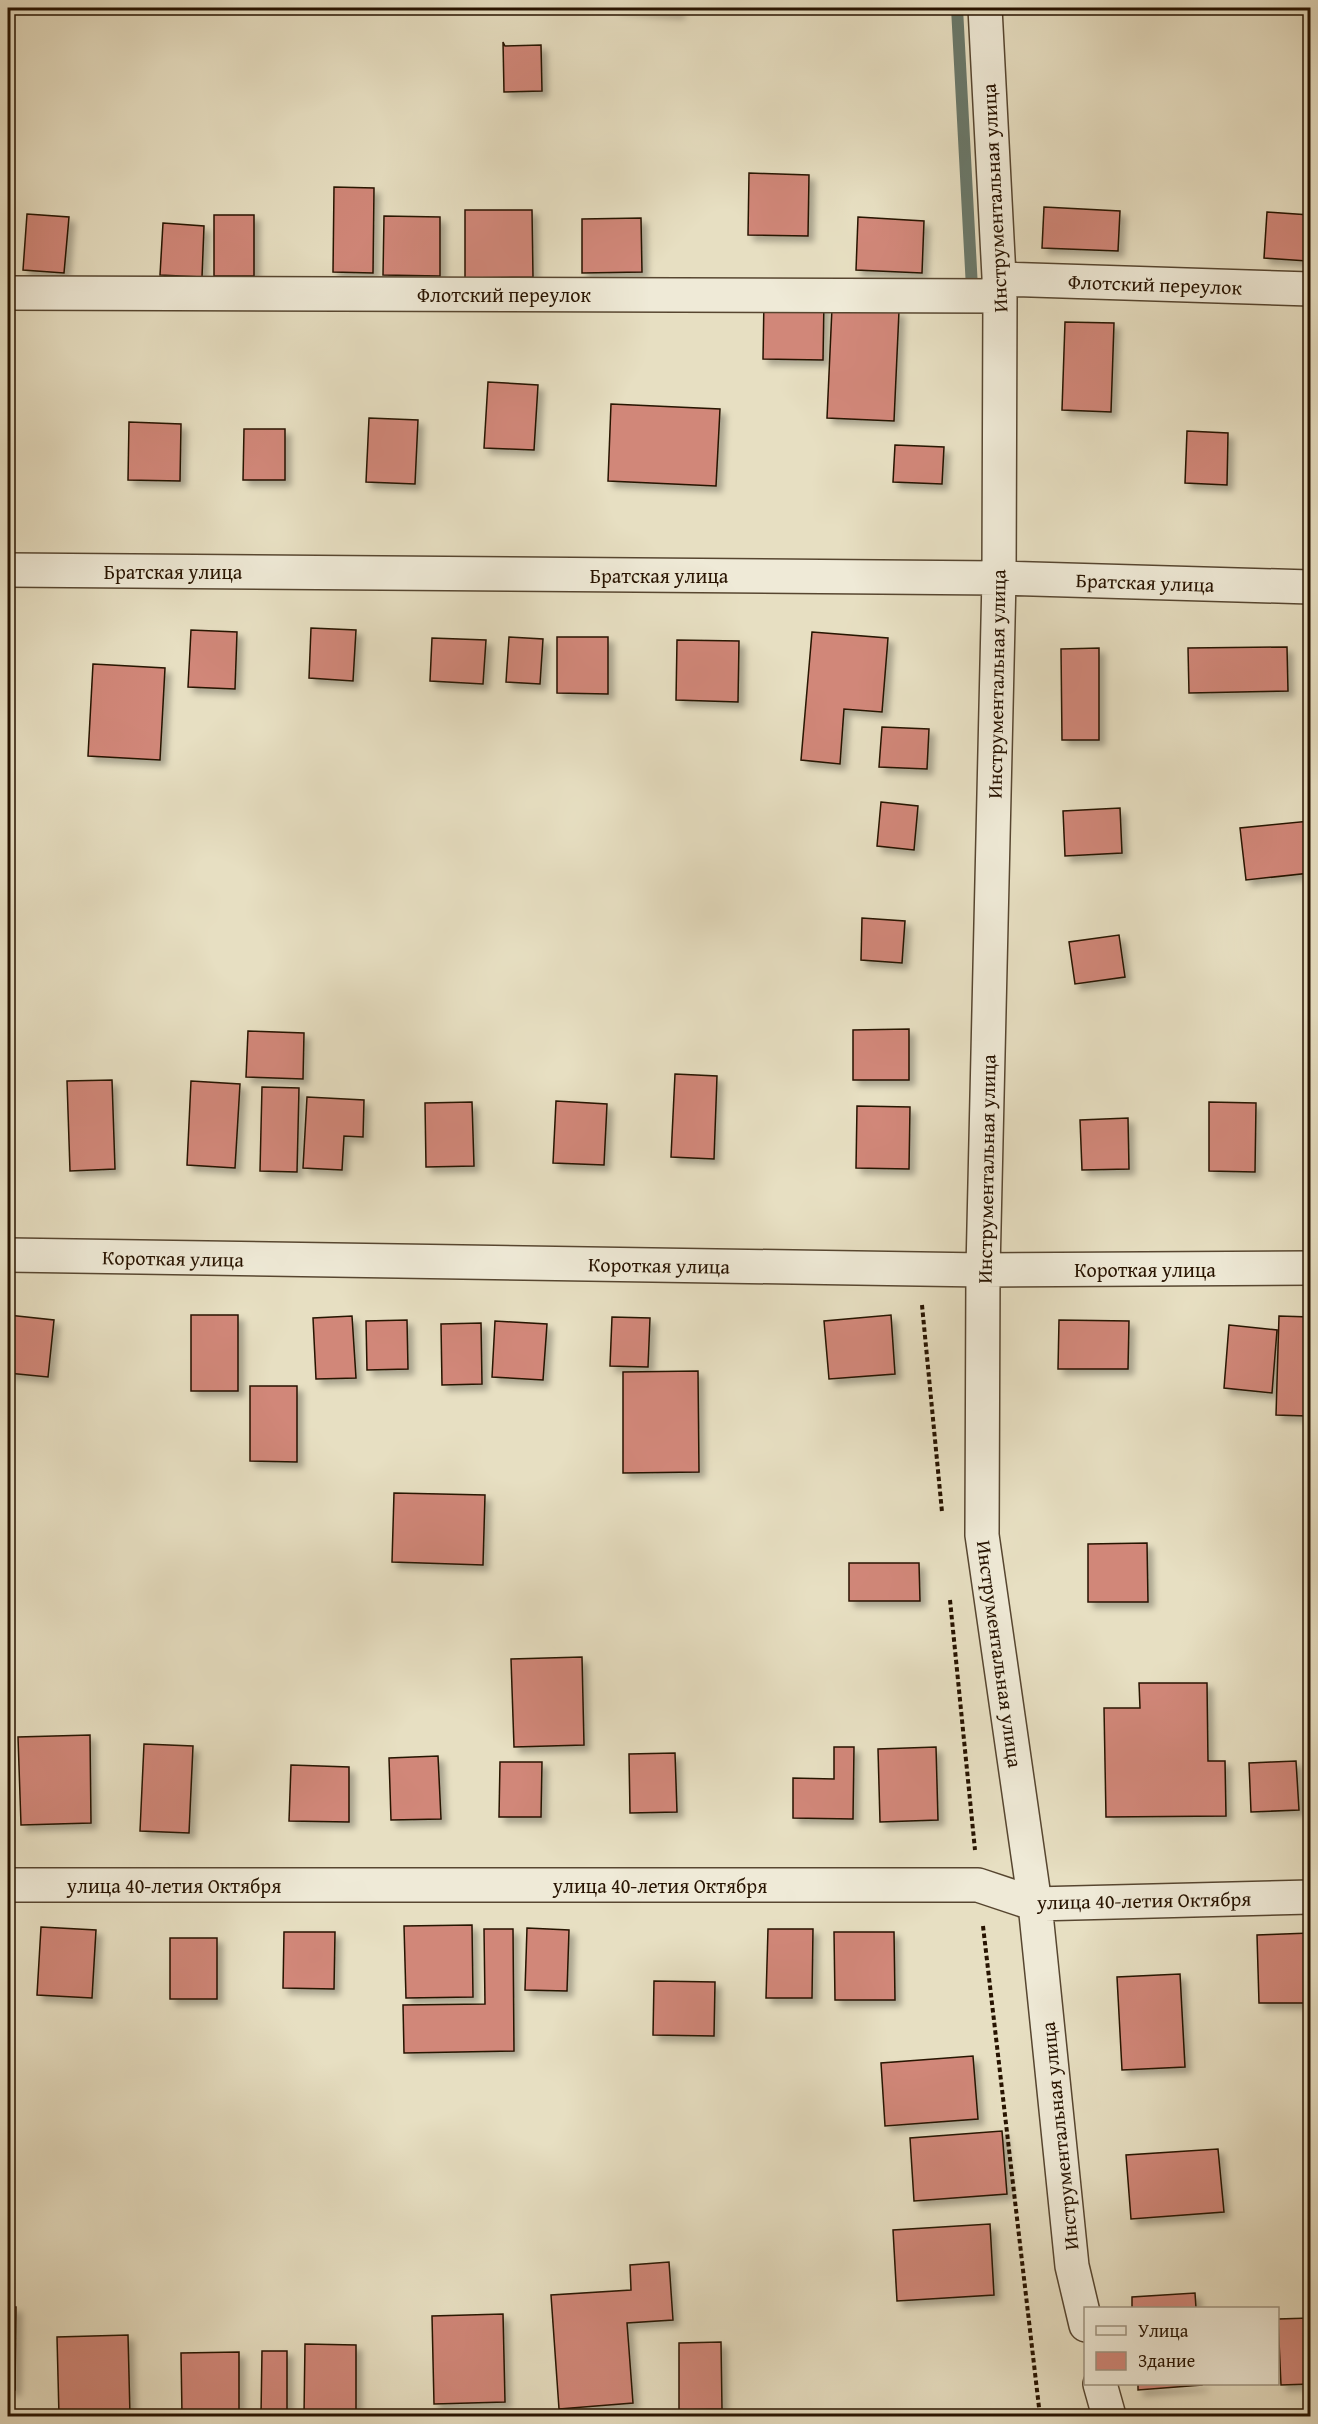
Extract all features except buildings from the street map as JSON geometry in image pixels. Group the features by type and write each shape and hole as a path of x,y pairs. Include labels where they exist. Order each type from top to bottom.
{"street":[{"name":"Инструментальная улица","path":"985,8 999,287 999,578 984,1270 982,1535 1035,1904 1072,2266 1084,2317"},
{"name":"Флотский переулок","path":"8,293 999,287 1311,289"},
{"name":"Братская улица","path":"8,570 999,578 1311,587"},
{"name":"Короткая улица","path":"8,1255 984,1270 1311,1268"},
{"name":"улица 40-летия Октября","path":"8,1885 978,1885 1035,1904 1311,1897"},
{"path":"1100,2385 1109,2416"}],"path":[{"path":"918,1269 942,1516"},
{"path":"950,1599 978,1885 1040,2416"}],"waterway":[{"path":"957,8 972,288"}]}
